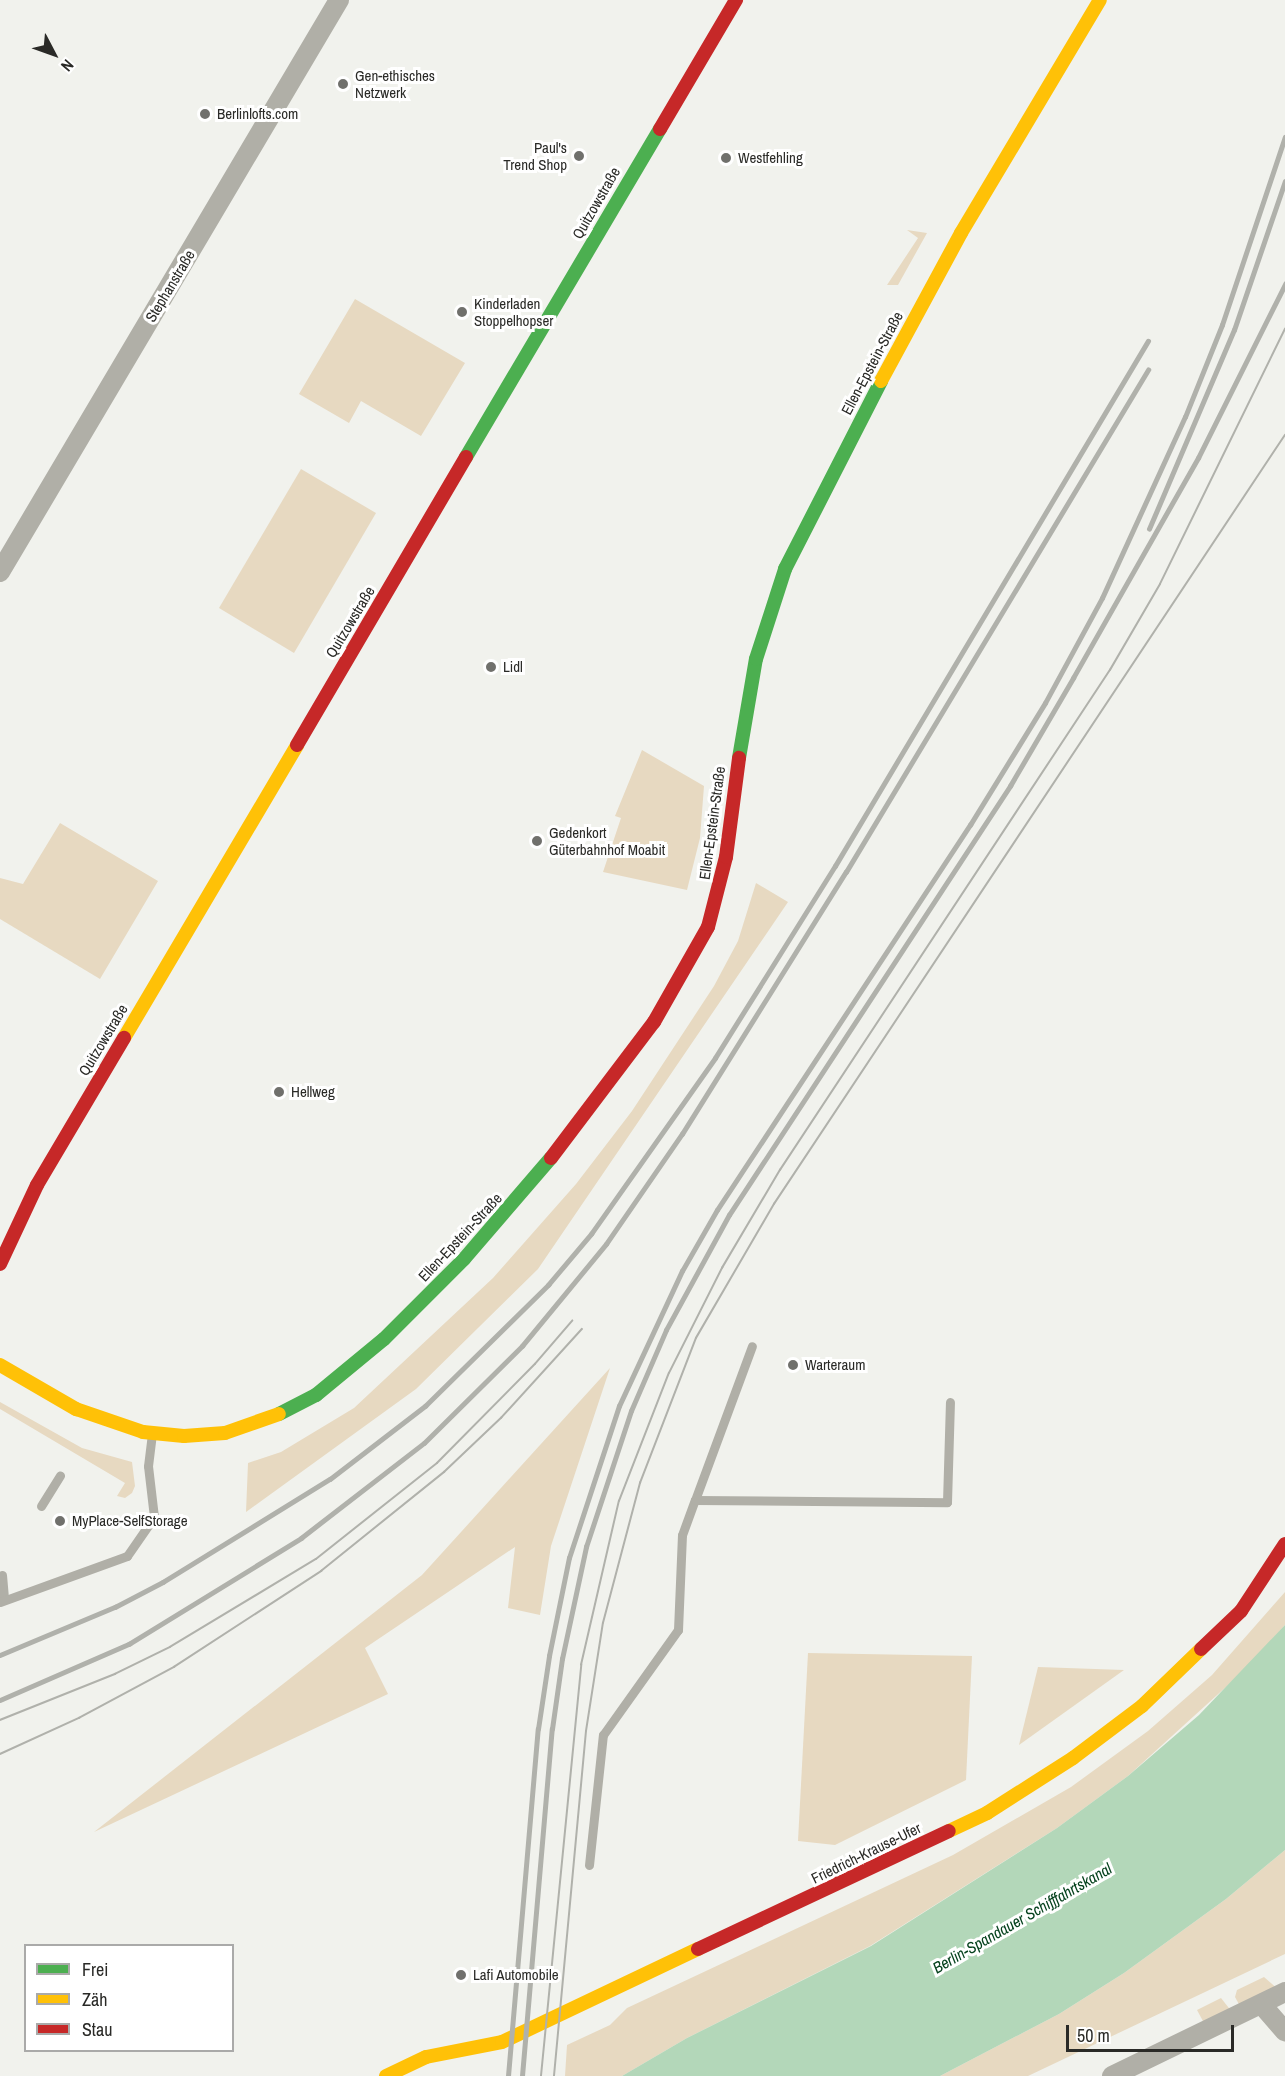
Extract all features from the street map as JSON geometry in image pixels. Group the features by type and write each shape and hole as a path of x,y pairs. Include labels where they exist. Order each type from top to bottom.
{"street":[{"name":"Stephanstraße","path":"0,572 339,0"},
{"name":"Quitzowstraße","path":"0,1264 37,1185 736,0"},
{"name":"Ellen-Epstein-Straße","path":"0,1365 76,1409 113,1424 152,1433 225,1433 268,1420 316,1395 384,1339 464,1259 590,1111 654,1022 692,960 714,907 726,857 743,726 756,659 790,559 960,233 1100,0"},
{"name":"Friedrich-Krause-Ufer","path":"386,2076 426,2057 502,2042 987,1813 1073,1758 1142,1706 1240,1611 1285,1544"},
{"path":"1112,2076 1262,2006 1285,1992"},
{"path":"1262,2006 1285,2031"}],"lane":[{"path":"589,1865 603,1735 678,1630 682,1535 752,1346"},
{"path":"695,1500 947,1502 950,1402"},
{"path":"2,1575 2,1601 128,1556 154,1517 148,1466 152,1433"},
{"path":"41,1506 60,1474"}],"shaded area":[{"path":"907,230 927,233 898,285 887,285 918,238"},
{"path":"355,299 465,363 421,436 361,401 349,423 299,394"},
{"path":"301,469 376,513 294,653 219,608"},
{"path":"642,750 704,786 700,838 687,890 603,872 621,818 615,816"},
{"path":"60,823 158,881 100,979 0,919 0,878 23,884"},
{"path":"756,883 788,902 538,1269 416,1389 246,1512 248,1463 281,1452 354,1408 493,1278 576,1184 632,1111 714,986 738,941"},
{"path":"610,1368 551,1546 540,1615 508,1608 515,1547 365,1648 388,1694 94,1832 422,1575"},
{"path":"0,1402 82,1448 132,1462 135,1486 132,1493 125,1498 117,1496 125,1483 0,1409"},
{"path":"1285,1592 1285,1625 1249,1666 1128,1776 1057,1828 870,1946 687,2038 622,2076 565,2076 567,2045 610,2025 627,2008 953,1855 1071,1787 1148,1731 1212,1675"},
{"path":"808,1653 972,1656 966,1780 835,1845 798,1841"},
{"path":"1038,1667 1124,1670 1019,1745"},
{"path":"1285,1850 1285,1954 1028,2076 940,2076 1059,2014 1124,1973 1226,1899"},
{"path":"1264,1977 1279,1990 1241,2008 1235,1997 1237,1990"},
{"path":"1221,1998 1232,2012 1204,2023 1197,2010"}],"water":[{"name":"Berlin-Spandauer Schifffahrtskanal","path":"1285,1625 1285,1850 1226,1899 1124,1973 1059,2014 940,2076 622,2076 687,2038 871,1946 1057,1828 1128,1776 1199,1715"}],"tram line":[{"path":"541,2076 581,1665 619,1501 669,1373 722,1268 780,1170 1110,670 1160,584 1285,329"},
{"path":"554,2076 586,1731 603,1623 640,1483 696,1338 774,1204 1285,435"},
{"path":"0,1720 115,1674 170,1647 316,1559 437,1463 535,1364 572,1321"},
{"path":"0,1754 79,1718 174,1667 321,1571 444,1472 501,1418 582,1329"}],"railway":[{"path":"508,2076 538,1729 549,1656 569,1558 619,1406 682,1271 717,1210 970,825 1045,703 1102,598 1185,417 1222,325 1285,137"},
{"path":"1149,529 1234,330 1285,181"},
{"path":"522,2076 552,1729 562,1659 586,1547 631,1411 666,1330 729,1215 1010,786 1073,678 1198,458 1285,284"},
{"path":"0,1655 115,1607 163,1582 330,1479 425,1406 548,1285 591,1234 715,1058 835,866 1148,341"},
{"path":"0,1700 129,1644 301,1538 424,1443 522,1346 606,1244 682,1134 846,872 1148,370"}],"traffic: fast":[{"path":"466,457 660,129"},
{"path":"739,758 756,659 785,569 881,381"},
{"path":"279,1414 316,1395 384,1339 464,1259 551,1158"}],"traffic: slow":[{"path":"881,381 961,233 1100,0"},
{"path":"124,1038 297,745"},
{"path":"0,1365 76,1409 143,1432 184,1436 225,1433 279,1414"},
{"path":"949,1831 987,1813 1073,1758 1142,1706 1201,1649"},
{"path":"386,2076 426,2057 502,2042 698,1949"}],"traffic: jam":[{"path":"660,129 736,0"},
{"path":"297,745 466,457"},
{"path":"551,1158 654,1022 708,927 726,857 739,758"},
{"path":"0,1264 37,1185 124,1038"},
{"path":"1201,1649 1241,1611 1285,1544"},
{"path":"698,1949 949,1831"}],"place":[{"name":"Gen-ethisches Netzwerk","path":"343,84"},
{"name":"Berlinlofts.com","path":"205,114"},
{"name":"Paul's Trend Shop","path":"579,156"},
{"name":"Westfehling","path":"726,158"},
{"name":"Kinderladen Stoppelhopser","path":"462,312"},
{"name":"Lidl","path":"491,667"},
{"name":"Gedenkort Güterbahnhof Moabit","path":"537,841"},
{"name":"Hellweg","path":"279,1092"},
{"name":"Warteraum","path":"793,1365"},
{"name":"MyPlace-SelfStorage","path":"60,1521"},
{"name":"Lafi Automobile","path":"461,1975"}]}
